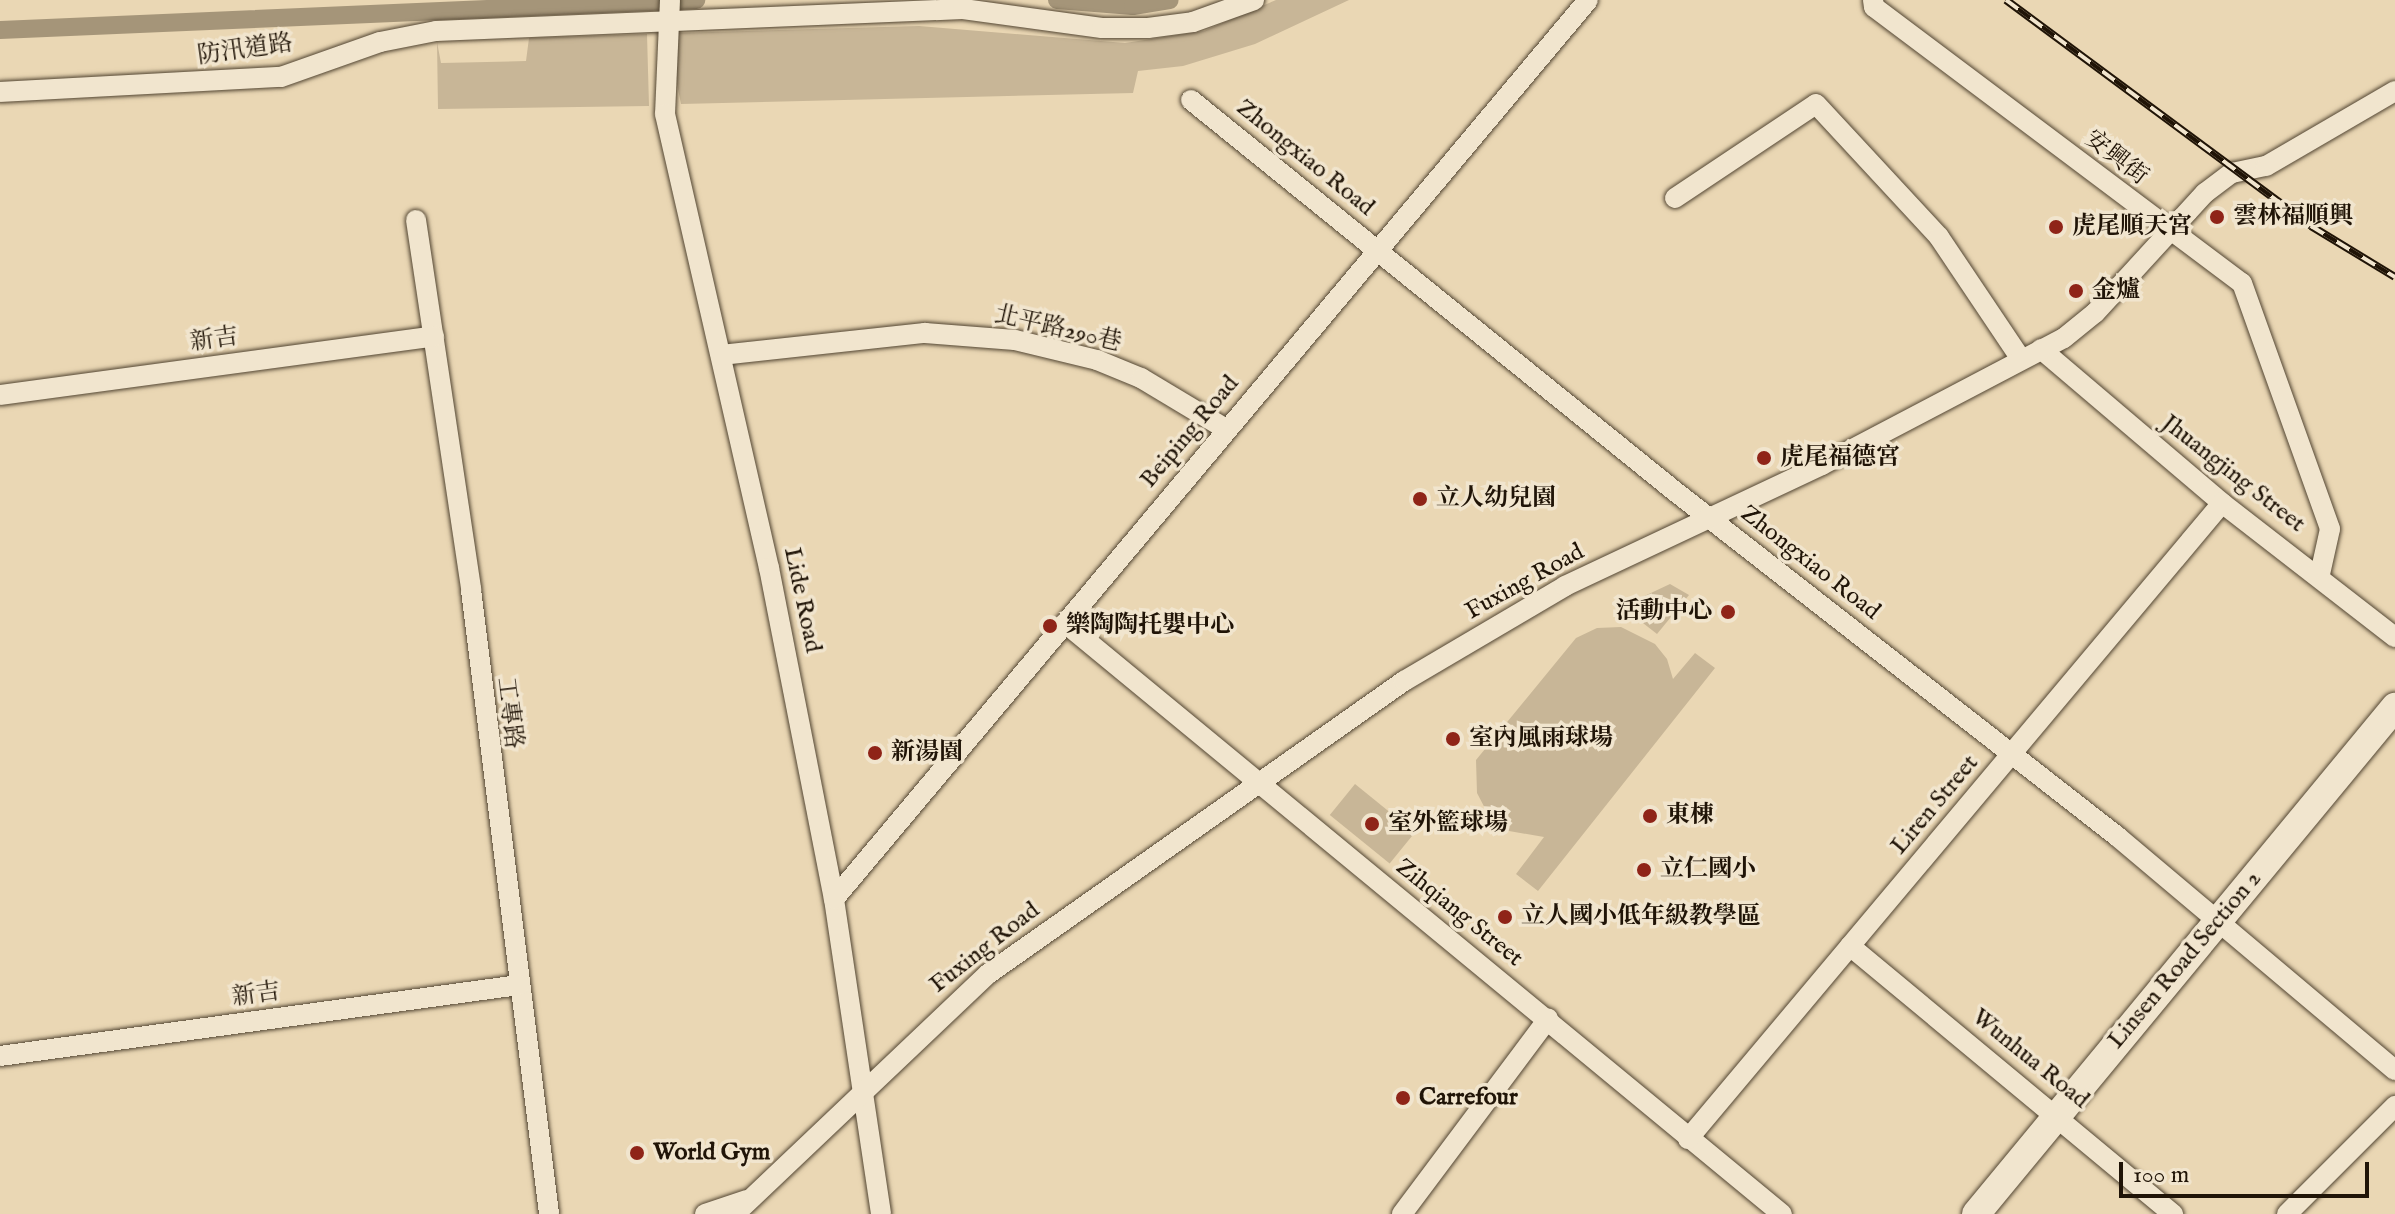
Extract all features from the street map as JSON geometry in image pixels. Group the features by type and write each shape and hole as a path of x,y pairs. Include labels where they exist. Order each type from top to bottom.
{"main road":[{"name":"Linsen Road Section 2","path":"1976,1214 2395,707"}],"street":[{"name":"防汛道路","path":"0,92 281,77 380,42 436,31 668,13 963,9 1102,28 1148,28 1193,22 1254,0"},
{"name":"Beiping Road","path":"834,899 1588,0"},
{"name":"安興街","path":"1873,0 1874,7 2169,232 2242,283 2330,529 2320,574"},
{"name":"Lide Road","path":"668,13 665,114 769,568 834,899 881,1214"},
{"name":"Fuxing Road","path":"735,1214 763,1205 864,1093 988,974 1404,681 1565,586 1711,518 2041,349 2095,313 2169,232 2232,173 2266,166 2395,91"},
{"name":"Zhongxiao Road","path":"1191,100 2219,921 2395,1070"},
{"path":"1675,198 1816,104 1939,237 2021,359"},
{"name":"工專路","path":"416,220 434,336 549,1214"},
{"name":"北平路290巷","path":"721,355 925,333 1015,340 1097,360 1141,378 1226,429"},
{"name":"新吉","path":"0,395 434,336"},
{"name":"Jhuangjing Street","path":"2041,349 2222,503 2320,574 2395,637"},
{"name":"Liren Street","path":"1688,1139 2222,503"},
{"name":"Zihqiang Street","path":"1065,623 1782,1214"},
{"name":"Wunhua Road","path":"1850,946 2173,1214"},
{"name":"新吉","path":"0,1056 519,985"},
{"path":"1402,1214 1548,1019"},
{"path":"2287,1214 2395,1106"},
{"path":"705,1214 763,1205"}],"shaded area":[{"path":"1276,0 1349,0 1255,44 1183,66 1138,71 1133,93 681,104 675,74 678,33 919,26 1125,43 1204,31"},
{"path":"647,34 649,106 438,109 437,42 441,63 526,61 529,38"},
{"path":"1670,584 1689,595 1657,634 1634,616 1636,600"},
{"path":"1621,627 1655,644 1667,659 1673,679 1695,653 1715,668 1538,891 1516,874 1544,837 1509,831 1489,816 1477,793 1476,760 1576,638 1597,628"},
{"name":"室外籃球場","path":"1355,784 1415,832 1390,864 1330,815"}],"waterway":[{"path":"0,30 696,0"},
{"path":"1057,0 1133,6 1170,0"}],"railway":[{"path":"2006,0 2311,226 2395,277"}],"place":[{"name":"雲林福順興","path":"2217,217"},
{"name":"虎尾順天宮","path":"2056,227"},
{"name":"金爐","path":"2076,291"},
{"name":"虎尾福德宮","path":"1764,458"},
{"name":"立人幼兒園","path":"1420,499"},
{"name":"活動中心","path":"1728,612"},
{"name":"樂陶陶托嬰中心","path":"1050,626"},
{"name":"室內風雨球場","path":"1453,739"},
{"name":"新湯園","path":"875,753"},
{"name":"東棟","path":"1650,816"},
{"name":"室外籃球場","path":"1372,824"},
{"name":"立仁國小","path":"1644,870"},
{"name":"立人國小低年級教學區","path":"1505,917"},
{"name":"Carrefour","path":"1403,1098"},
{"name":"World Gym","path":"637,1153"}]}
